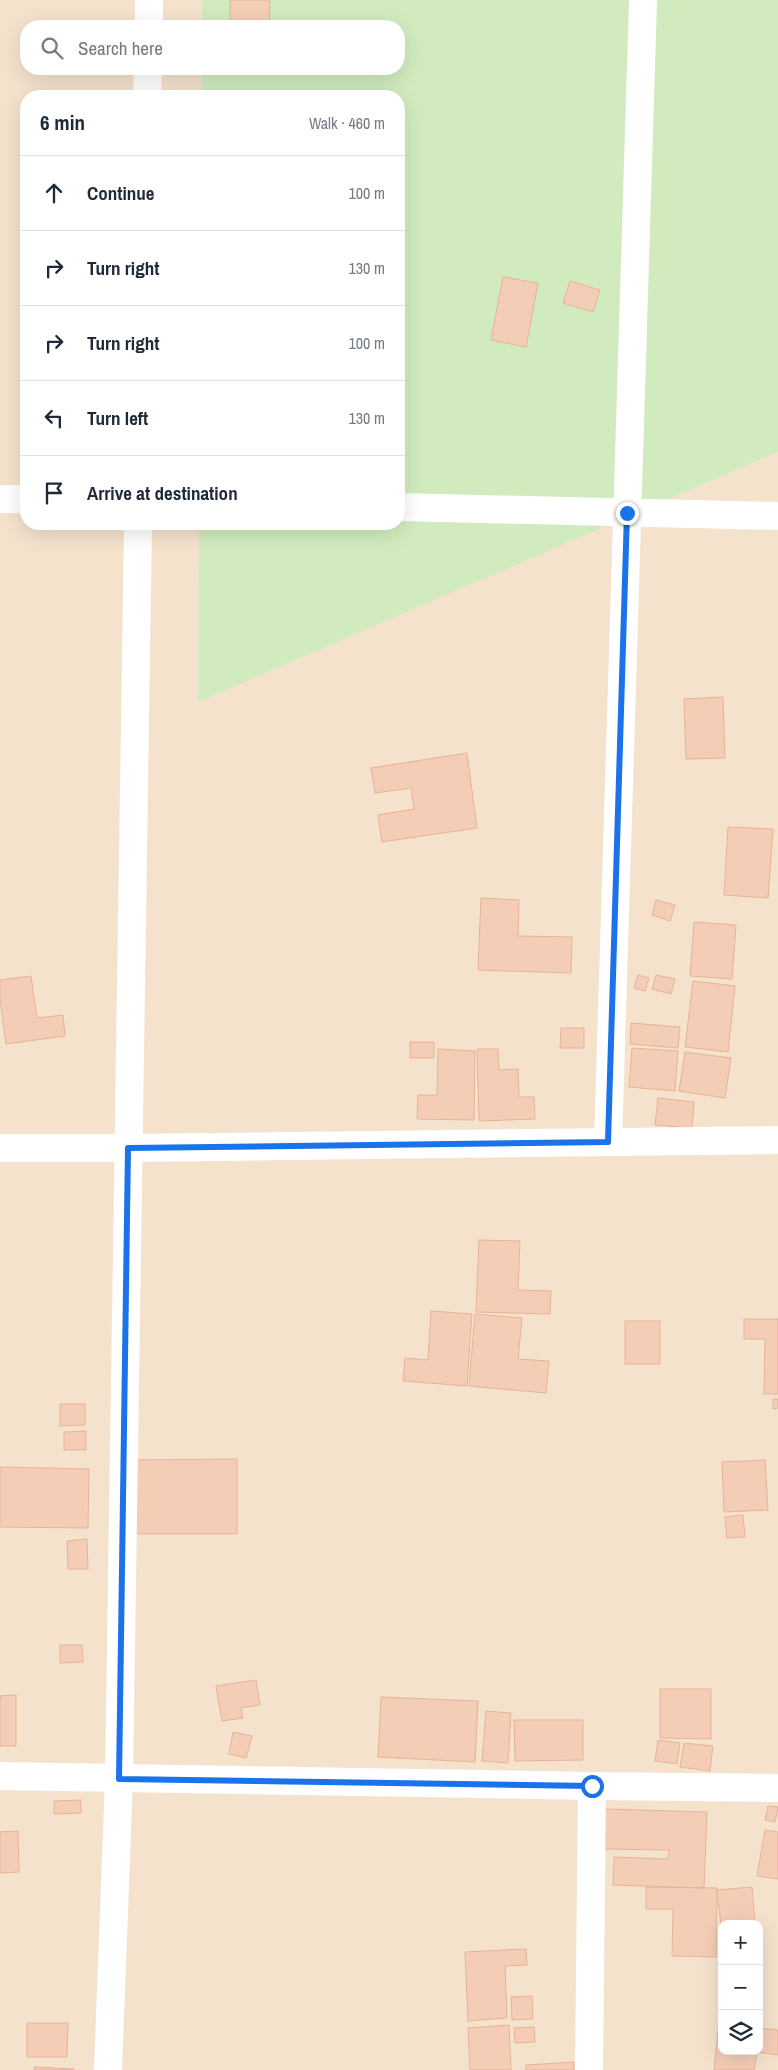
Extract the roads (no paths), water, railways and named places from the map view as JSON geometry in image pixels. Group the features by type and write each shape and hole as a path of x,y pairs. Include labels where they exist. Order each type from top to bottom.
{"street":[{"path":"149,0 149,20"},
{"path":"608,1142 643,0"},
{"path":"147,90 148,75"},
{"path":"0,498 20,499"},
{"path":"405,507 778,516"},
{"path":"108,2070 119,1779 138,530"},
{"path":"0,1148 778,1140"},
{"path":"0,1776 778,1788"},
{"path":"589,2070 592,1786"}]}
